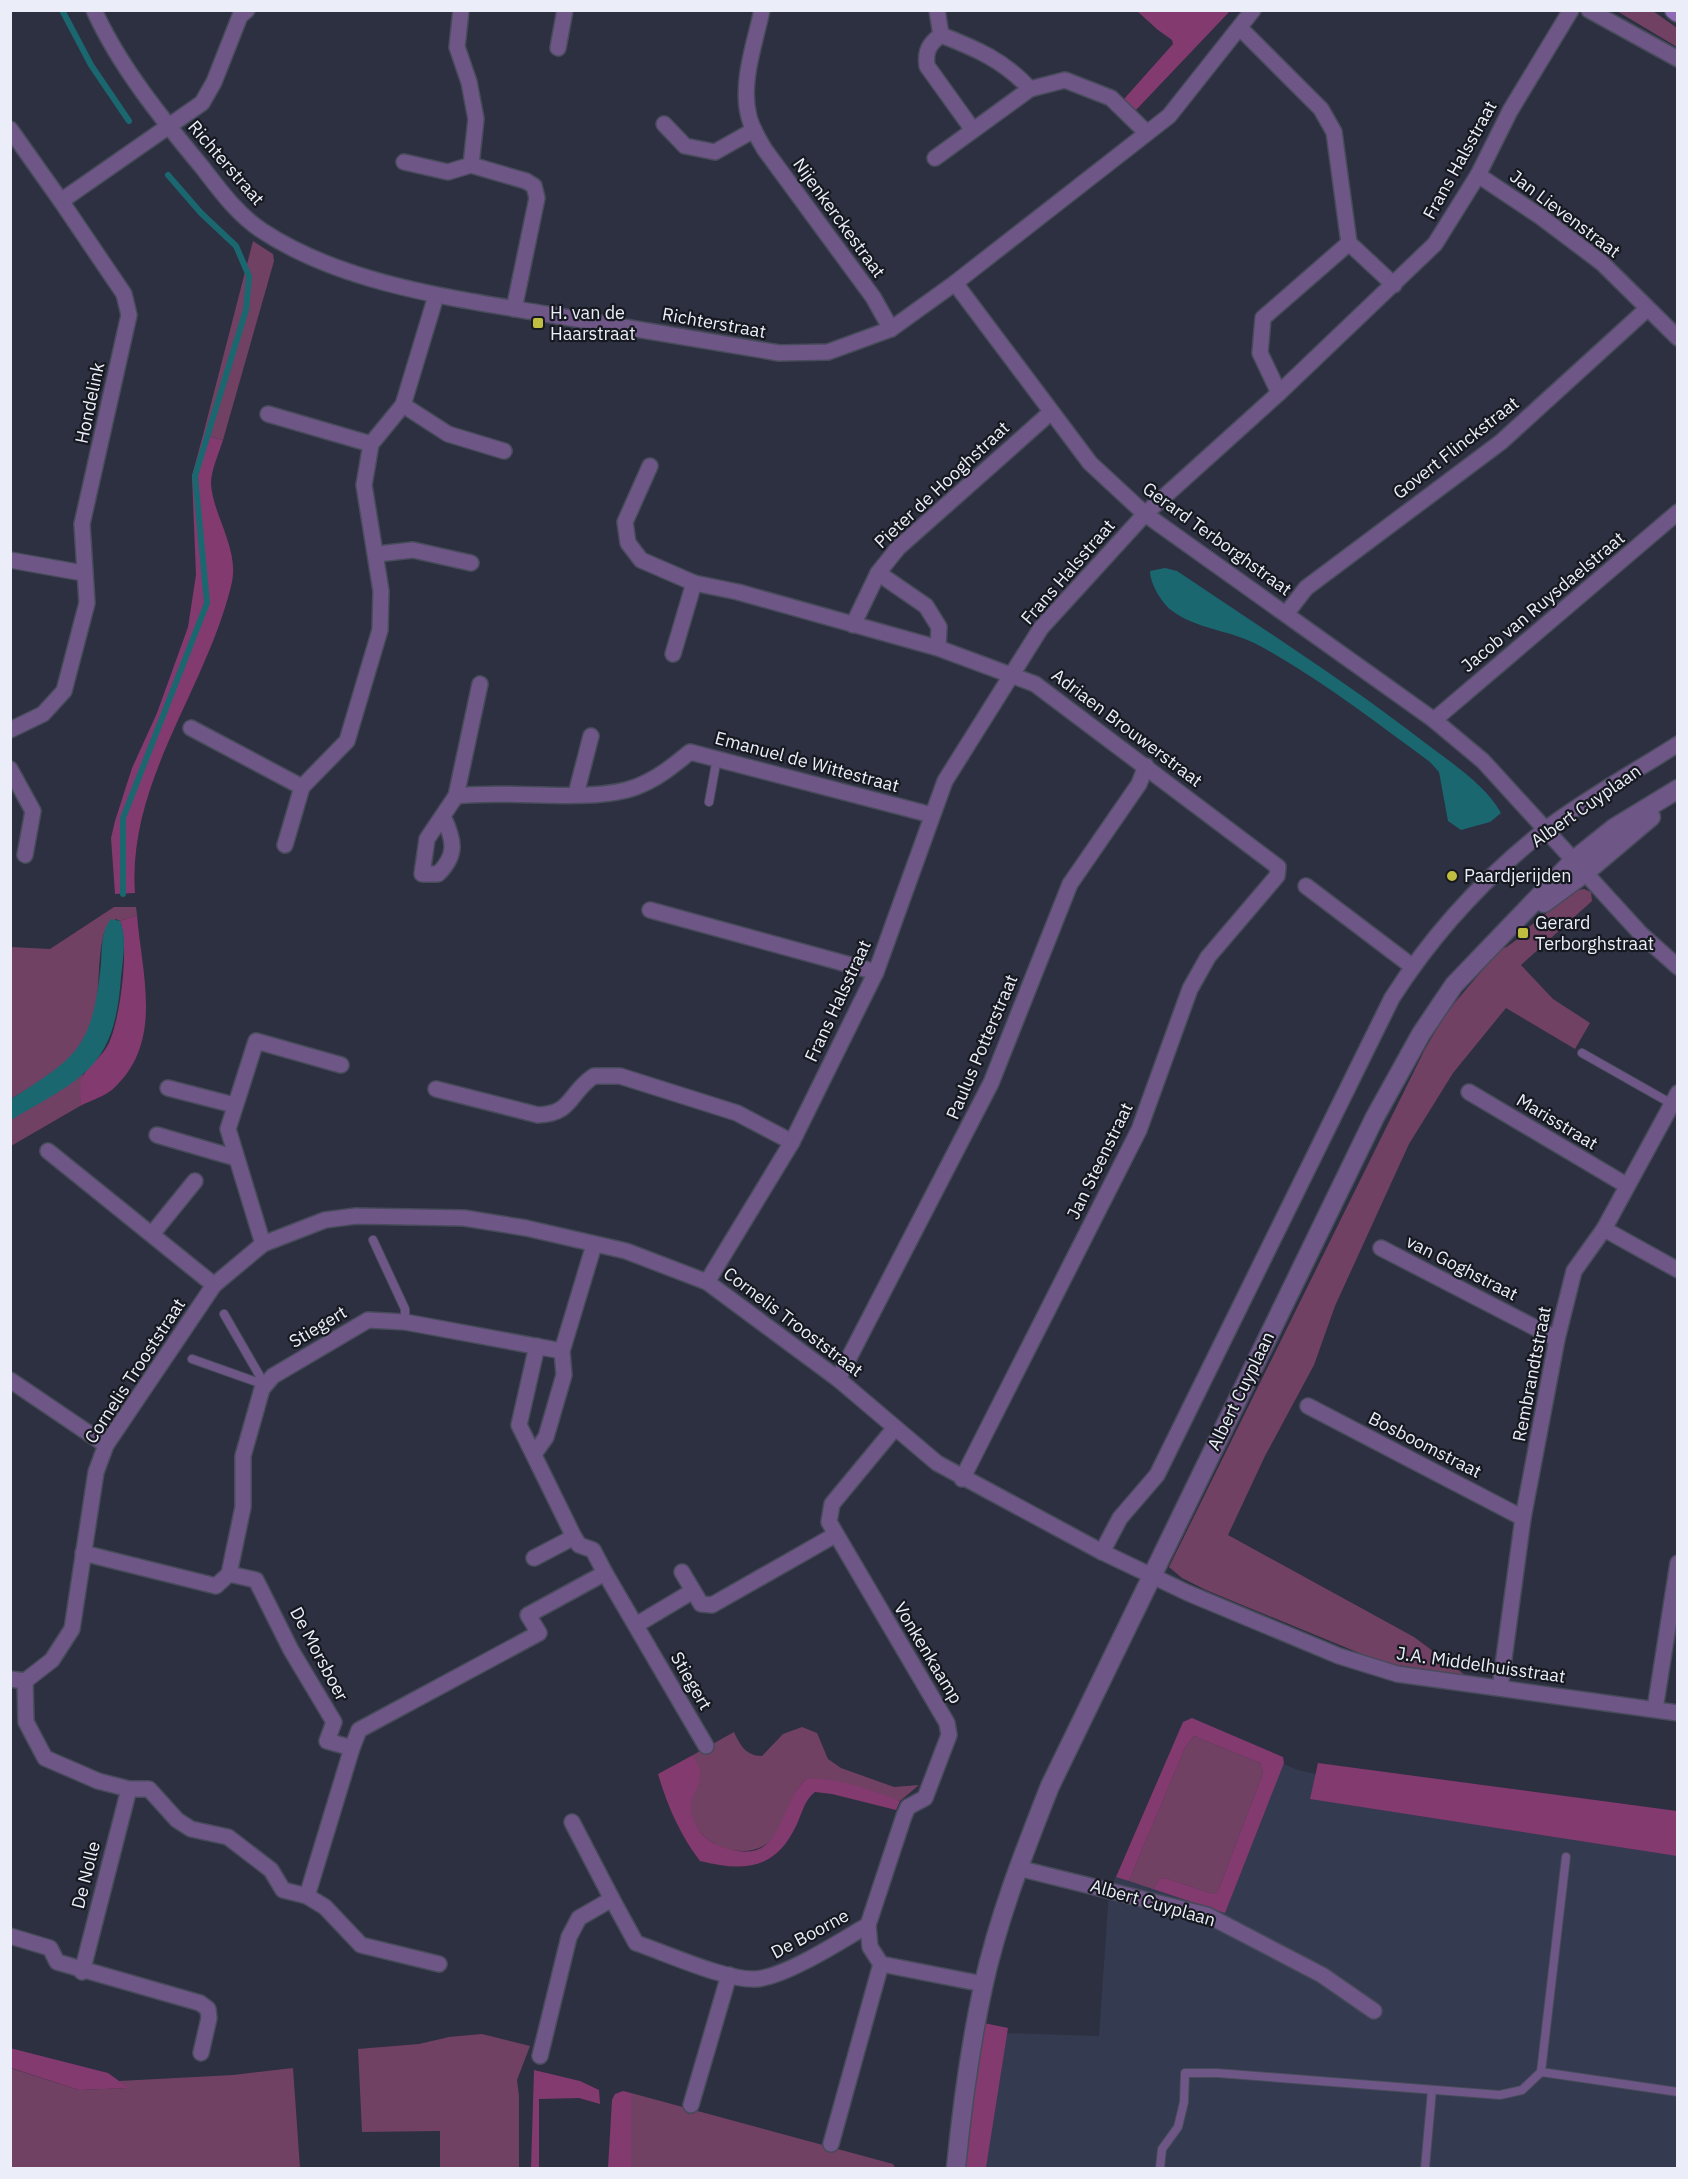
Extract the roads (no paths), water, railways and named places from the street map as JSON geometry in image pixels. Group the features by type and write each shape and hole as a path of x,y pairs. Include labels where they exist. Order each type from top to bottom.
{"main road":[{"path":"1674,10 1677,13"}],"street":[{"name":"Richterstraat","path":"93,10 114,47 168,126 237,209 260,229 293,248 330,264 436,296 779,353 828,352 891,329 955,283 1148,133 1181,103 1253,10"},
{"path":"61,201 202,104 214,82 240,16 247,10"},
{"path":"461,10 457,46 469,82 476,118 471,165"},
{"path":"558,48 565,10"},
{"name":"Nijenkerckestraat","path":"762,10 749,73 747,104 754,130 765,150 873,297 891,329"},
{"path":"937,10 940,35"},
{"name":"Frans Halsstraat","path":"707,1282 792,1142 876,972 945,781 1041,628 1145,514 1279,393 1435,244 1478,175 1510,111 1571,10"},
{"path":"1589,10 1677,59"},
{"path":"1240,28 1321,110 1334,132 1349,243 1394,285"},
{"path":"940,35 972,47 999,62 1017,74 1030,89"},
{"path":"940,35 930,43 925,54 927,66 973,130"},
{"path":"935,159 1030,89 1065,80 1092,88 1111,98 1148,133"},
{"path":"664,124 685,146 715,152 754,130"},
{"name":"Hondelink","path":"10,129 124,294 129,315 82,524 83,573 87,603 64,691 43,714 10,730"},
{"path":"404,162 448,172 471,165 526,181 534,186 537,198 514,309"},
{"name":"Jan Lievenstraat","path":"1478,175 1541,217 1602,263 1677,338"},
{"path":"1279,393 1260,353 1263,318 1349,243"},
{"name":"Gerard Terborghstraat","path":"955,283 1050,413 1090,463 1145,514 1434,720 1483,761 1641,934 1677,967"},
{"path":"285,845 302,786 347,741 380,630 381,591 377,554 364,485 371,444 403,405 436,296"},
{"name":"Govert Flinckstraat","path":"1286,614 1306,588 1501,442 1647,309"},
{"path":"403,405 448,434 504,451"},
{"name":"Pieter de Hooghstraat","path":"853,625 878,573 898,548 1050,413"},
{"path":"268,414 371,444"},
{"name":"Adriaen Brouwerstraat","path":"650,465 625,522 628,543 641,560 694,583 738,592 938,648 1035,684 1278,867"},
{"name":"Jacob van Ruysdaelstraat","path":"1434,720 1677,512"},
{"path":"377,554 413,550 471,563"},
{"path":"10,560 83,573"},
{"path":"878,573 926,606 939,627 938,648"},
{"path":"673,654 694,583"},
{"path":"443,816 456,796 480,684"},
{"path":"191,728 302,786"},
{"path":"576,794 591,736"},
{"name":"Albert Cuyplaan","path":"1102,1552 1120,1518 1156,1475 1392,998 1413,967 1459,907 1547,829 1677,744"},
{"name":"Emanuel de Wittestraat","path":"456,796 480,793 576,794 634,788 662,775 690,752 718,757 932,814"},
{"name":"Paulus Potterstraat","path":"838,1379 991,1083 1070,884 1139,784 1146,766"},
{"path":"10,769 33,811 25,855"},
{"name":"Albert Cuyplaan","path":"1580,866 1614,828 1677,789"},
{"name":"Albert Cuyplaan","path":"956,2169 967,2068 983,1984 1018,1868 1050,1786 1375,1117 1420,1034 1443,1000 1500,935 1580,866 1677,795"},
{"name":"Jan Steenstraat","path":"962,1479 1139,1130 1190,989 1208,957 1277,876 1278,867"},
{"path":"1306,886 1413,967"},
{"path":"650,910 876,972"},
{"path":"263,1244 228,1129 256,1041 341,1065"},
{"path":"436,1089 538,1115 554,1115 566,1108 587,1081 594,1076 620,1076 737,1113 792,1142"},
{"path":"168,1088 234,1105"},
{"name":"Marisstraat","path":"1469,1092 1626,1185"},
{"name":"Rembrandtstraat","path":"1500,1688 1523,1518 1557,1339 1574,1271 1604,1229 1675,1098"},
{"path":"157,1134 236,1158"},
{"path":"48,1151 214,1285"},
{"path":"152,1234 195,1181"},
{"name":"Cornelis Trooststraat","path":"18,1680 52,1660 72,1629 96,1472 106,1445 214,1285 263,1244 325,1220 356,1216 464,1218 526,1228 626,1251 707,1282 838,1379 894,1429 937,1463 962,1479 1102,1552 1152,1575"},
{"path":"1604,1229 1677,1270"},
{"path":"534,1454 546,1437 564,1375 562,1351 594,1245"},
{"name":"van Goghstraat","path":"1381,1248 1557,1339"},
{"name":"Stiegert","path":"265,1385 273,1376 368,1320 405,1322 562,1351"},
{"name":"Stiegert","path":"537,1346 519,1425 574,1537 579,1545 593,1550 706,1746"},
{"path":"10,1380 106,1445"},
{"path":"83,1553 216,1586 229,1574 243,1507 243,1456 261,1389 265,1385"},
{"name":"Bosboomstraat","path":"1308,1406 1523,1518"},
{"name":"Vonkenkaamp","path":"868,1925 908,1807 925,1798 949,1735 947,1723 829,1522 832,1504 894,1429"},
{"path":"682,1572 701,1604 712,1605 836,1535"},
{"path":"534,1558 574,1537"},
{"path":"1655,1709 1677,1563"},
{"path":"307,1896 359,1730 539,1633 528,1615 605,1573"},
{"name":"De Morsboer","path":"229,1574 256,1580 291,1650 334,1722 327,1741 352,1748"},
{"name":"J.A. Middelhuisstraat","path":"1152,1575 1188,1593 1347,1658 1397,1674 1677,1713"},
{"path":"636,1625 693,1591"},
{"path":"18,1680 26,1722 45,1758 98,1781 129,1789 149,1789 177,1820 191,1829 228,1837 271,1870 283,1890 307,1896 325,1907 361,1945 440,1964"},
{"name":"De Nolle","path":"82,1972 129,1789"},
{"name":"De Boorne","path":"572,1822 636,1942 729,1975 754,1980 773,1976 868,1925 870,1947 881,1964"},
{"name":"Albert Cuyplaan","path":"1018,1868 1207,1915 1322,1975 1374,2011"},
{"path":"540,2056 569,1937 579,1918 612,1899"},
{"path":"10,1936 50,1948 57,1962 82,1972 200,2003 208,2009 201,2053"},
{"path":"831,2144 881,1964 983,1984"},
{"path":"691,2105 729,1975"}],"lane":[{"path":"710,802 718,757"},
{"path":"1582,1053 1675,1098"},
{"path":"373,1240 405,1309 405,1322"},
{"path":"224,1314 265,1385"},
{"path":"192,1359 265,1385"},
{"path":"1160,2169 1162,2149 1178,2127 1184,2102 1185,2073 1217,2073 1500,2095 1522,2090 1541,2072 1566,1857"},
{"path":"1541,2072 1677,2092"},
{"path":"1425,2169 1432,2090"}],"waterway":[{"path":"62,10 91,65 129,121"},
{"path":"123,894 123,818 207,603 195,476 246,310 249,276 236,246 201,213 168,175"}],"place":[{"name":"H. van de Haarstraat","path":"538,323"},
{"name":"Paardjerijden","path":"1452,876"},
{"name":"Gerard Terborghstraat","path":"1523,933"}]}
